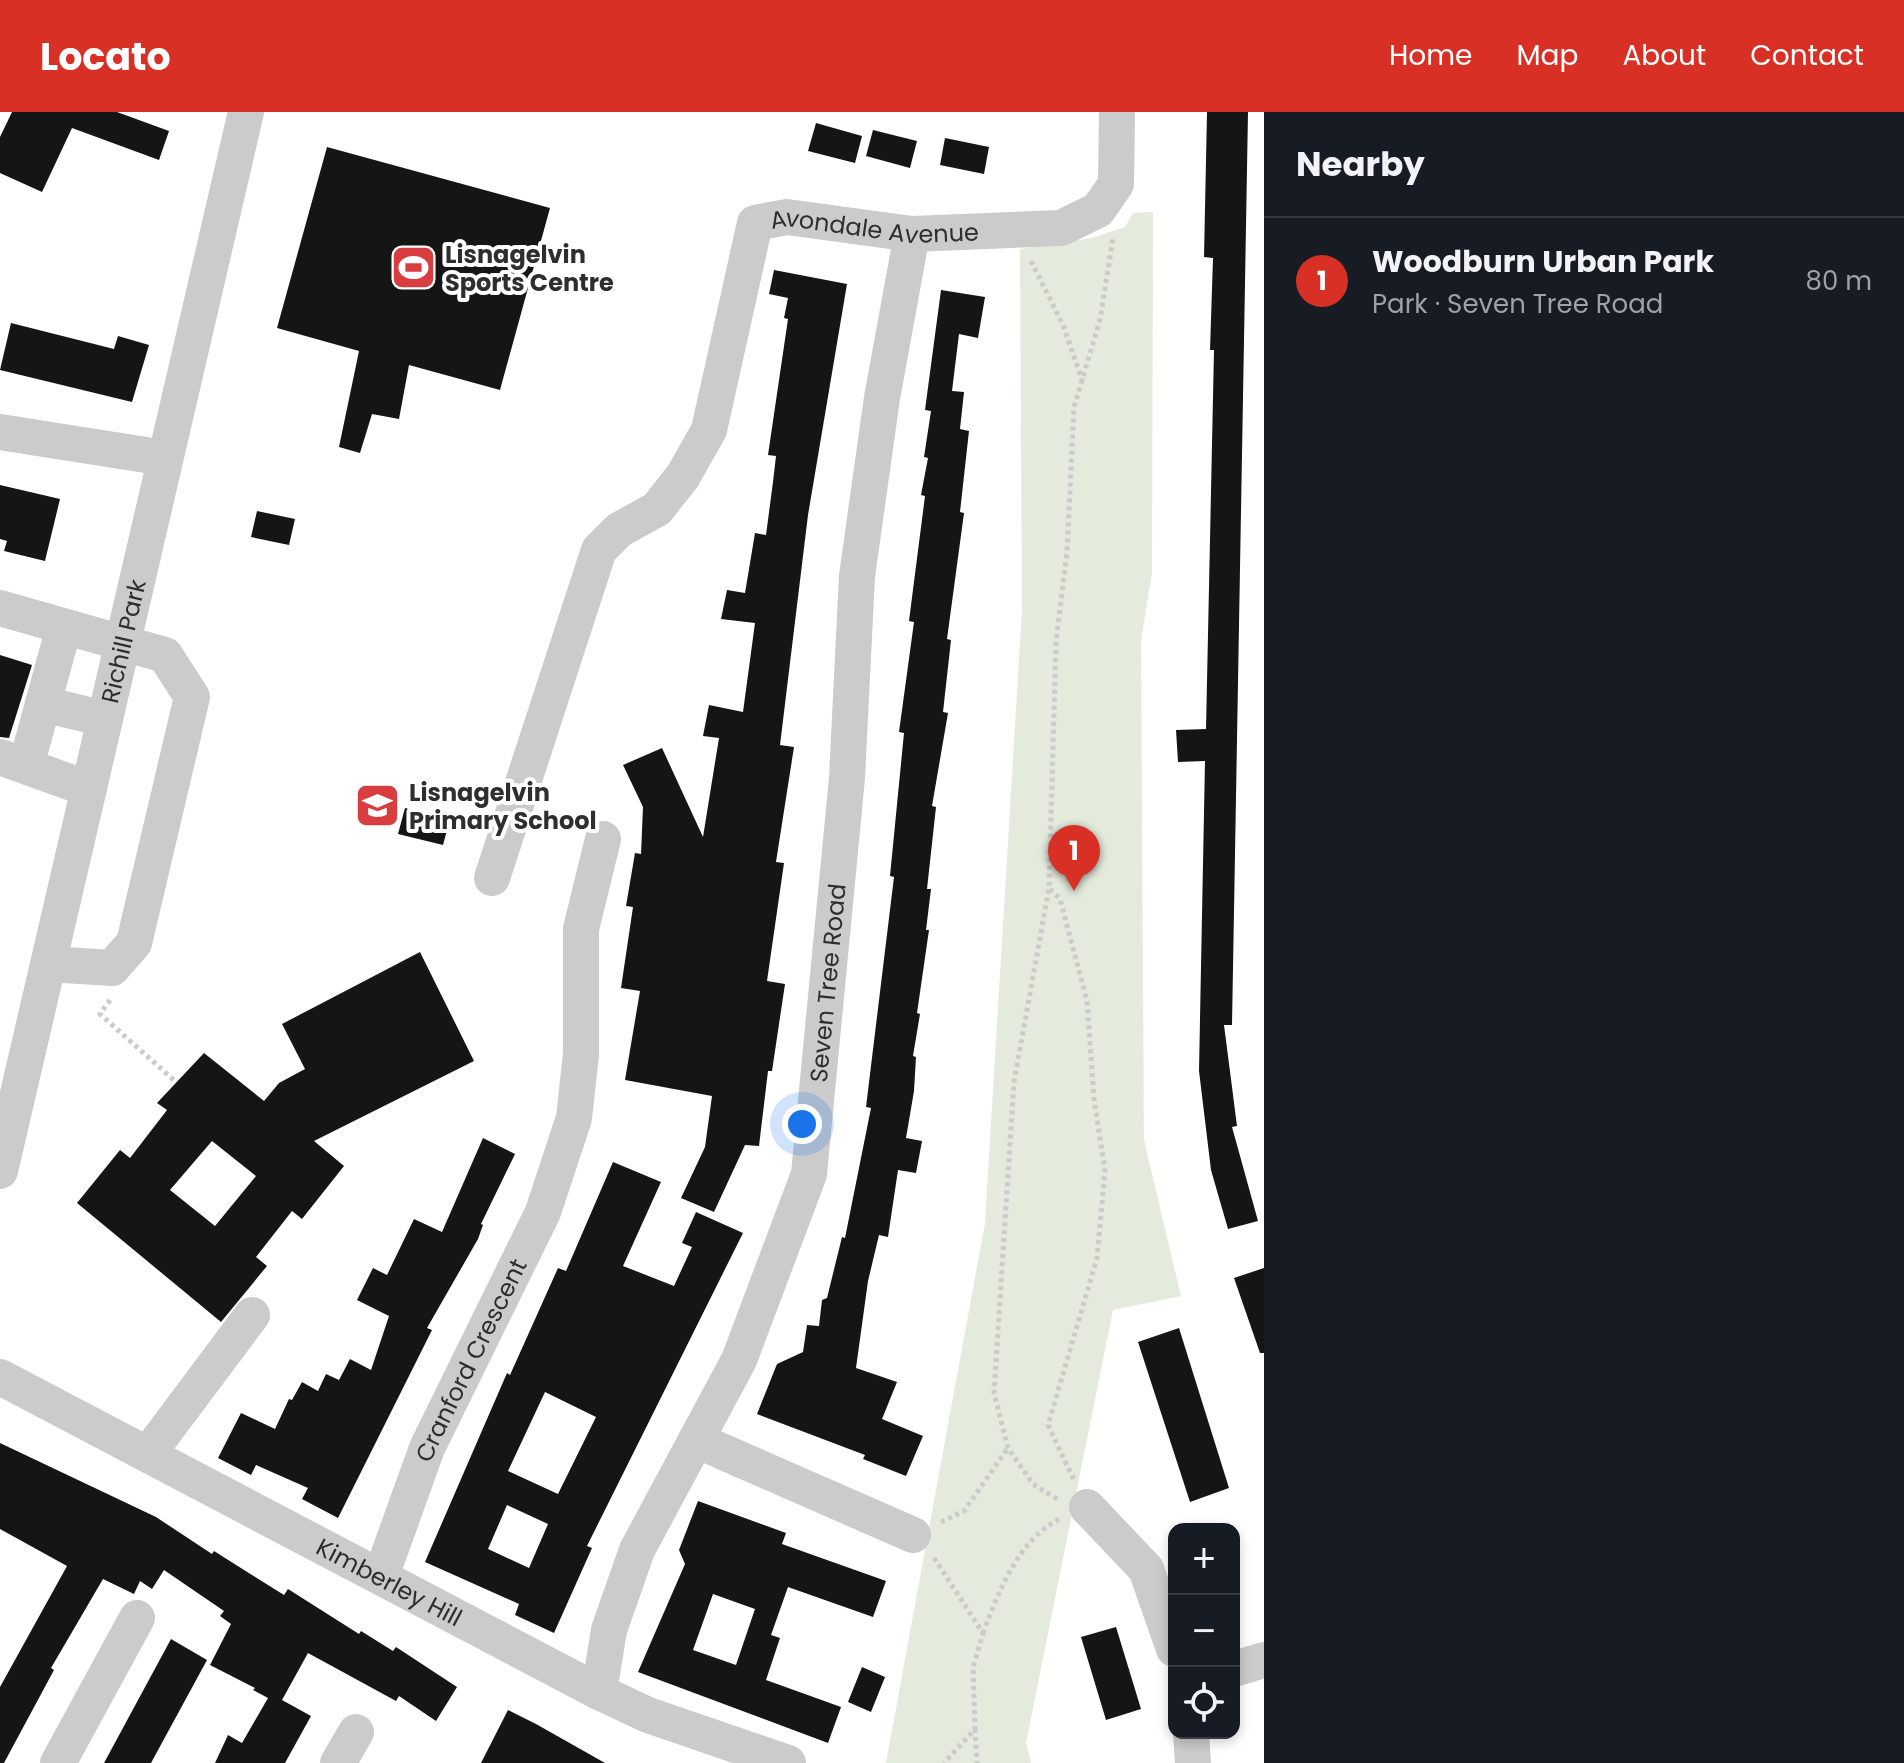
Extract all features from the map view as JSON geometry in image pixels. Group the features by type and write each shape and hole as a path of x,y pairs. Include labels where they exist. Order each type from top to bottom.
{"street":[{"name":"Richill Park","path":"0,1171 4,1131 49,964 246,112"},
{"name":"Avondale Avenue","path":"492,878 599,550 619,530 657,509 683,476 709,430 755,223 787,217 912,234 1061,228 1098,210 1116,184 1117,112"},
{"name":"Seven Tree Road","path":"599,1692 609,1630 637,1550 739,1360 809,1174 847,778 857,576 882,398 912,234"},
{"path":"0,432 165,458"},
{"path":"0,608 165,655 192,697 134,943 112,968 49,964"},
{"path":"64,627 43,704 13,762 89,789"},
{"path":"43,704 105,719"},
{"name":"Cranford Crescent","path":"381,1576 427,1448 543,1212 574,1118 581,1054 581,929 603,839"},
{"path":"148,1454 252,1315"},
{"name":"Kimberley Hill","path":"0,1377 599,1692 648,1715 788,1763"},
{"path":"696,1440 913,1535"},
{"path":"1087,1507 1146,1569 1168,1632"},
{"path":"58,1763 137,1618"},
{"path":"1240,1667 1264,1660"},
{"path":"338,1763 356,1732"},
{"path":"1191,1739 1193,1763"}],"path":[{"path":"1087,1507 1062,1502 1033,1484 1008,1448 994,1393 1014,1082 1049,888 1056,642 1067,552 1074,407 1100,320 1115,228"},
{"path":"1013,232 1063,325 1083,381"},
{"path":"1049,888 1060,899 1087,1001 1094,1099 1105,1171 1097,1258 1048,1425 1087,1507"},
{"path":"983,1633 943,1568 913,1535 964,1511 1008,1448"},
{"path":"977,1763 973,1668 1001,1586 1041,1528 1087,1507"},
{"path":"944,1763 975,1729"}],"shaded area":[{"path":"1153,212 1152,573 1141,641 1144,1140 1181,1296 1113,1310 1026,1743 1031,1763 886,1763 985,1223 1022,610 1020,249 1092,238 1125,227 1133,213"}],"building":[{"path":"12,112 117,112 169,131 159,160 72,128 42,192 0,173 0,137"},
{"path":"1207,112 1248,112 1232,1025 1224,1025 1237,1126 1232,1127 1258,1221 1228,1229 1211,1170 1199,1071 1205,761 1178,762 1176,730 1206,729 1214,350 1210,350 1213,258 1204,257"},
{"path":"816,123 862,136 855,163 808,151"},
{"path":"873,130 917,141 910,168 866,156"},
{"path":"945,138 989,147 984,174 940,165"},
{"name":"Lisnagelvin Sports Centre","path":"327,147 550,208 500,390 409,365 399,419 372,414 360,453 339,447 359,351 277,328"},
{"path":"774,270 847,284 808,515 780,745 794,747 776,862 784,863 767,981 785,984 772,1071 768,1071 759,1146 745,1145 714,1212 681,1198 705,1147 712,1096 625,1080 640,991 621,988 633,907 626,906 635,853 641,854 643,807 623,765 662,748 703,837 719,738 703,736 709,705 743,712 755,623 721,619 727,590 745,593 755,533 766,535 773,482 776,456 768,455 788,319 784,318 788,298 769,294"},
{"path":"941,290 985,297 978,338 959,334 952,391 964,392 960,429 969,431 960,512 964,513 947,639 951,640 943,712 948,713 932,806 936,807 927,889 931,889 926,930 929,930 917,1013 920,1014 913,1056 916,1057 914,1091 906,1138 922,1141 916,1173 898,1170 888,1237 879,1235 868,1281 856,1368 897,1382 882,1419 923,1436 906,1476 863,1459 865,1455 757,1414 777,1364 803,1352 807,1325 819,1326 822,1300 827,1298 842,1237 845,1238 871,1108 866,1107 894,877 890,876 904,733 899,732 914,622 909,621 925,496 921,495 928,458 924,457 931,411 925,410"},
{"path":"11,323 114,349 118,336 149,345 132,402 0,370"},
{"path":"0,485 60,499 45,561 4,551 7,541 0,539"},
{"path":"257,511 295,519 289,545 251,537"},
{"path":"0,655 32,665 9,738 0,737"},
{"path":"405,808 450,819 443,845 398,834"},
{"path":"420,952 474,1061 314,1141 344,1166 302,1219 292,1211 256,1257 267,1266 221,1322 77,1203 120,1150 130,1158 167,1110 157,1103 204,1053 264,1101 279,1083 305,1069 282,1024","holes":["212,1141 256,1176 215,1226 170,1190"]},
{"path":"483,1138 515,1154 481,1224 478,1239 427,1328 432,1330 338,1518 302,1499 308,1488 256,1465 251,1475 218,1458 241,1413 275,1429 289,1399 292,1400 302,1382 318,1391 326,1374 339,1380 350,1359 371,1370 389,1316 357,1300 373,1268 387,1275 414,1219 442,1232"},
{"path":"613,1162 661,1182 623,1266 674,1286 692,1247 682,1243 696,1212 743,1233 587,1546 592,1548 554,1633 515,1615 519,1604 425,1562 507,1373 510,1375 558,1268 566,1271","holes":["545,1392 596,1417 558,1494 508,1471","507,1505 548,1524 529,1568 488,1549"]},
{"path":"1264,1268 1264,1353 1260,1353 1234,1278"},
{"path":"1179,1328 1229,1488 1190,1502 1138,1342"},
{"path":"0,1443 156,1517 212,1554 214,1551 284,1595 288,1589 359,1634 361,1631 393,1651 396,1647 457,1687 436,1721 399,1696 396,1701 308,1653 282,1700 311,1716 285,1763 215,1763 228,1735 242,1743 268,1698 210,1665 231,1624 220,1616 224,1611 164,1570 152,1589 140,1581 134,1594 103,1579 51,1668 54,1670 4,1763 0,1763 0,1687 67,1566 0,1529"},
{"path":"698,1501 786,1533 782,1544 886,1581 873,1617 788,1587 771,1635 780,1638 766,1680 841,1707 828,1743 638,1672 685,1564 679,1550","holes":["713,1594 755,1609 736,1665 693,1650"]},
{"path":"1116,1627 1141,1709 1106,1720 1081,1637"},
{"path":"171,1639 207,1660 151,1763 104,1763"},
{"path":"862,1667 885,1677 871,1712 848,1702"},
{"path":"508,1710 536,1724 605,1763 481,1763"}],"place":[{"name":"Lisnagelvin Sports Centre","path":"414,268"},
{"name":"Lisnagelvin Primary School","path":"378,806"},
{"name":"Woodburn Urban Park","path":"1074,891"}]}
